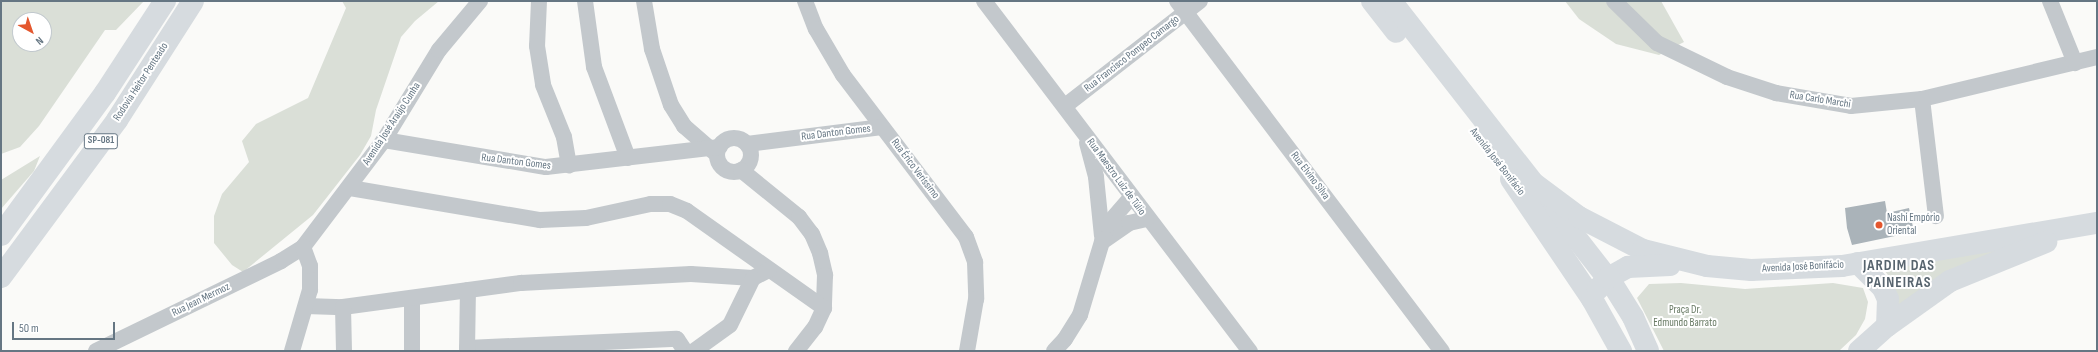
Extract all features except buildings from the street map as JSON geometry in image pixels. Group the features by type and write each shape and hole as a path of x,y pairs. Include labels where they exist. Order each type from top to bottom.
{"main road":[{"name":"SP-081","path":"1,235 105,93 165,1"},
{"name":"Rodovia Heitor Penteado","path":"1,277 116,120 193,1"},
{"name":"Avenida José Bonifácio","path":"1372,1 1523,195 1592,299 1621,351"},
{"name":"Avenida José Bonifácio","path":"1392,1 1528,179 1608,278 1633,317 1648,351"},
{"name":"Avenida José Bonifácio","path":"1528,179 1579,217 1643,250 1707,266 1751,270 1858,263 2097,223"},
{"path":"1859,351 1887,326 1950,281 2004,257 2097,223"},
{"path":"1858,263 1883,288 1888,299 1887,326"},
{"path":"1592,299 1608,278 1628,267 1647,264 1707,266"}],"street":[{"name":"Avenida José Araújo Cunha","path":"303,247 350,188 384,140 439,50 480,1"},
{"path":"539,1 537,46 543,85 564,137 569,166"},
{"path":"585,1 594,67 628,158"},
{"path":"644,1 652,49 671,105 684,126 716,150 726,169 746,165"},
{"name":"Rua Érico Veríssimo","path":"805,1 816,29 843,75 966,236 975,262 976,299 966,351"},
{"name":"Rua Maestro Luiz de Túlio","path":"984,1 1065,106 1242,347"},
{"name":"Rua Francisco Pompeo Camargo","path":"1065,106 1181,6 1200,1"},
{"name":"Rua Carlo Marchi","path":"1614,1 1656,43 1727,77 1769,90 1851,106 1922,99 2097,57"},
{"path":"2050,1 2075,63"},
{"name":"Rua Elvino Silva","path":"1181,6 1442,351"},
{"path":"1922,99 1936,216"},
{"name":"Rua Danton Gomes","path":"384,140 520,164 569,166 628,158 716,150 734,138 747,144 882,127"},
{"path":"1085,135 1096,177 1102,242"},
{"name":"Rua Danton Gomes","path":"746,165 790,139"},
{"path":"747,144 746,165 812,234 825,275 824,308 815,327 796,351"},
{"path":"350,188 540,220 586,218 651,204 670,204 687,211 824,308"},
{"path":"1054,351 1065,339 1080,314 1108,225 1131,197"},
{"path":"1102,242 1129,223 1147,218"},
{"path":"292,351 306,306 310,266 303,247"},
{"name":"Rua Jean Mermoz","path":"96,351 281,261 303,247"},
{"path":"306,306 344,307 521,283 691,274 753,278 769,270"},
{"path":"694,351 730,324 753,278"},
{"path":"468,290 467,349 677,339 685,351"},
{"path":"412,298 412,351"},
{"path":"344,307 344,351"}],"green space":[{"path":"1,1 144,1 116,30 105,30 39,126 20,147 1,154"},
{"path":"342,1 439,1 415,21 401,37 376,110 371,136 360,155 313,215 243,272 232,265 214,243 214,216 222,194 249,162 242,141 256,124 308,98 346,8"},
{"path":"1565,1 1661,1 1684,42 1659,55 1616,44 1579,19"},
{"path":"40,156 34,171 1,209 1,180"},
{"path":"2029,240 1897,309 1891,279 1881,266"},
{"name":"Praça Dr. Edmundo Barrato","path":"1681,283 1745,289 1833,283 1863,288 1868,302 1865,319 1856,335 1839,351 1664,351 1637,298 1649,284"}],"place":[{"name":"Nashi Empório Oriental","path":"1879,225"}],"district":[{"name":"JARDIM DAS PAINEIRAS","path":"1899,274"}]}
